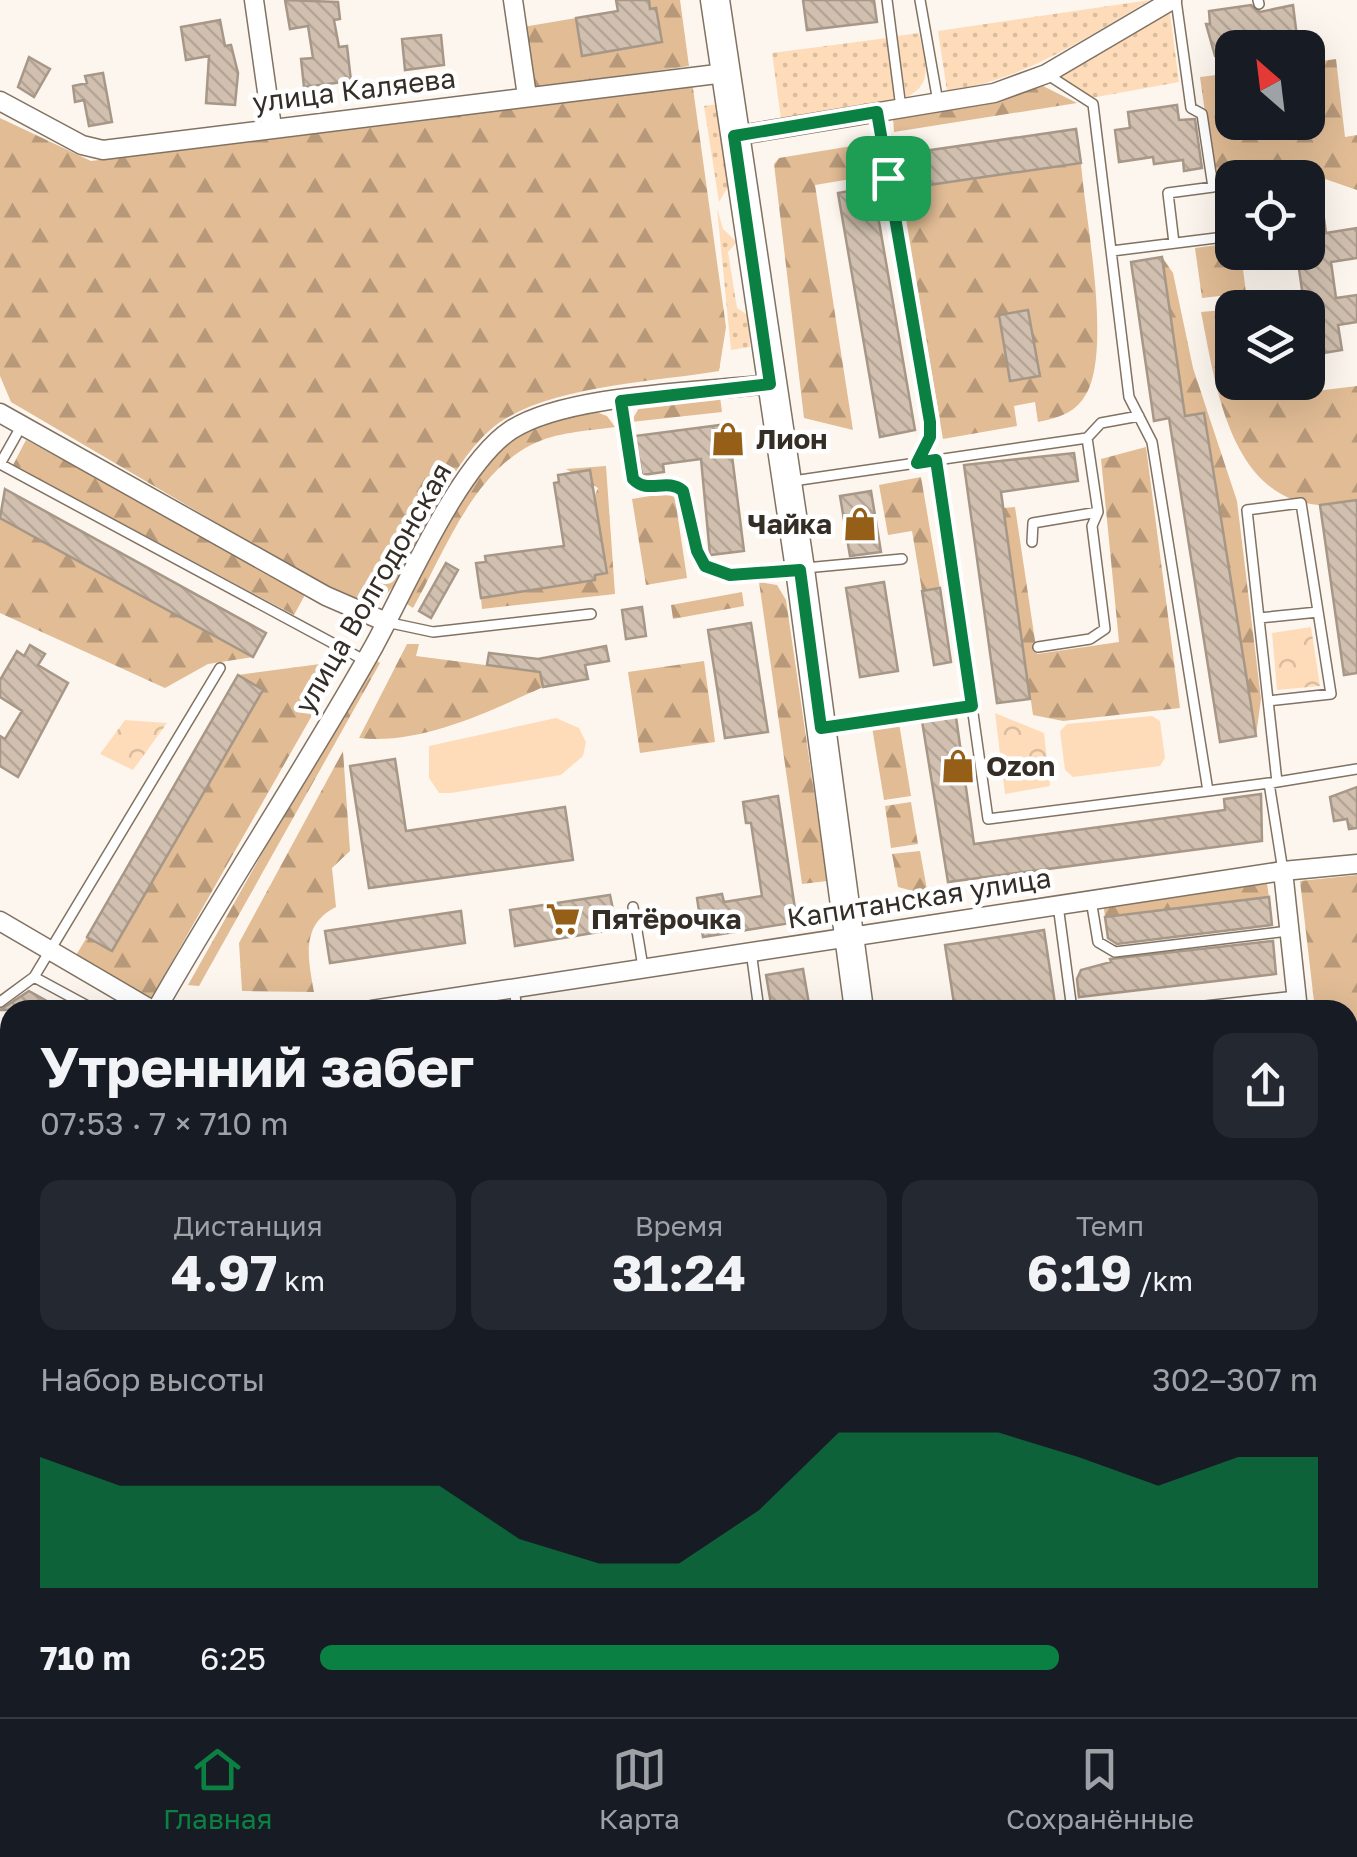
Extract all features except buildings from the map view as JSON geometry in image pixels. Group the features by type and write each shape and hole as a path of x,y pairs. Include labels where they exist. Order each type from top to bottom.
{"main road":[{"path":"715,0 800,570 857,1000"}],"street":[{"path":"254,0 272,126"},
{"path":"513,0 527,96"},
{"path":"734,136 994,93 1046,74 1174,0"},
{"name":"улица Каляева","path":"0,101 82,145 103,150 272,126 725,73"},
{"name":"улица Волгодонская","path":"160,1000 468,478 496,441 546,414 770,384"},
{"path":"0,412 326,596 386,622"},
{"name":"Капитанская улица","path":"451,1000 1284,870 1357,864"},
{"path":"1284,870 1298,1000"},
{"path":"0,921 137,1000"}],"lane":[{"path":"887,0 901,108"},
{"path":"920,0 938,102"},
{"path":"1174,0 1192,108 1202,114 1212,187 1168,194 1174,243"},
{"path":"1046,74 1092,104 1129,397 1152,442 1208,791"},
{"path":"877,112 930,422 930,437 917,463"},
{"path":"1112,250 1215,238"},
{"path":"621,401 633,479 645,487 673,484 683,491 697,551 705,566 730,575 902,559"},
{"path":"786,482 1087,438 1101,423 1139,416"},
{"path":"22,425 0,464 364,660"},
{"path":"1038,647 1090,639 1105,630 1092,526 1098,512 1087,438"},
{"path":"936,460 988,820 1357,769"},
{"path":"1268,701 1331,694 1302,503 1247,510 1284,870"},
{"path":"1032,542 1031,525 1037,521 1098,512"},
{"path":"1258,618 1318,612"},
{"path":"386,622 433,632 591,614"},
{"path":"3,1000 34,977 220,668"},
{"path":"821,728 972,706"},
{"path":"1091,900 1098,942 1116,952 1290,930"},
{"path":"1058,905 1071,1000"},
{"path":"633,907 643,968"},
{"path":"751,951 758,1000"},
{"path":"34,977 77,1000"},
{"path":"514,988 516,1000"}],"green space":[{"path":"649,0 680,0 689,66 532,89 523,27 576,18 583,56 662,42 656,9 650,9"},
{"path":"1150,0 1027,68 947,91 938,31"},
{"path":"1169,6 1179,82 1091,98 1062,79 1060,74"},
{"path":"919,33 925,78 906,97 897,36"},
{"path":"887,38 894,100 781,119 772,53"},
{"path":"1336,59 1345,137 1357,135 1357,190 1325,179 1325,160 1215,160 1215,184 1200,77 1215,75 1215,140 1325,140 1325,61"},
{"path":"692,81 726,327 719,371 599,388 511,415 490,430 462,463 393,587 382,599 348,600 11,402 0,376 0,118 91,161"},
{"path":"1043,86 1077,103 894,132 893,118 995,102"},
{"path":"718,104 730,183 719,202 704,106"},
{"path":"870,143 875,175 815,185 853,430 804,418 774,164 779,158"},
{"path":"1081,163 1097,317 1093,376 1085,396 1070,411 1052,419 1038,422 1035,402 1014,406 1017,426 943,439 901,189"},
{"path":"717,208 723,229 737,242 728,252 737,308 748,315 750,347 731,350"},
{"path":"1215,245 1215,270 1243,270 1246,290 1215,290 1215,297 1202,298 1195,248"},
{"path":"1162,257 1173,273 1193,368 1237,501 1261,699 1256,736 1205,414 1185,416"},
{"path":"1215,311 1215,378 1213,370 1201,312"},
{"path":"1357,386 1357,500 1318,505 1288,498 1264,482 1231,432 1221,402 1325,400 1325,390"},
{"path":"720,397 722,412 631,422 640,406"},
{"path":"596,412 607,416 615,427 551,437 510,458 492,475 462,517 413,608 404,602 471,484 505,444 540,424"},
{"path":"26,440 307,591 294,615 13,465"},
{"path":"1146,447 1180,708 1063,721 1033,715 1003,508 1015,507 1037,654 1119,642 1101,459"},
{"path":"606,466 615,594 482,609 481,598 595,580 595,575 607,573 595,495 598,488 566,469"},
{"path":"921,477 940,588 922,591 912,531 888,535 879,485"},
{"path":"674,492 687,578 646,585 632,499"},
{"path":"0,518 253,657 208,664 165,688 0,613"},
{"path":"759,582 777,585 786,600 827,881 802,884"},
{"path":"742,592 744,606 673,619 671,605"},
{"path":"1311,627 1320,686 1277,690 1272,633"},
{"path":"407,644 419,644 416,656 540,672 543,687 430,732 359,738"},
{"path":"372,658 380,663 199,986 188,985"},
{"path":"343,661 150,1000 146,1000 75,957 87,937 112,950 263,691 238,675"},
{"path":"704,661 715,742 640,753 628,672"},
{"path":"995,713 1044,733 1050,786 1005,794"},
{"path":"1152,716 1160,721 1165,758 1160,766 1073,777 1065,770 1060,731 1067,724"},
{"path":"556,718 579,728 586,742 583,756 561,775 451,793 439,793 429,778 429,746"},
{"path":"125,720 167,723 133,770 100,754"},
{"path":"899,723 911,796 884,800 872,727"},
{"path":"343,751 350,851 332,868 336,907 317,923 309,944 314,992 242,991 239,943"},
{"path":"911,802 918,844 891,848 885,806"},
{"path":"920,851 928,895 898,887 892,854"},
{"path":"1357,875 1357,1000 1314,1000 1300,881"},
{"path":"1266,877 1269,897 1105,917 1103,901"}],"place":[{"name":"Лион","path":"728,439"},
{"name":"Чайка","path":"860,524"},
{"name":"Ozon","path":"958,766"},
{"name":"Пятёрочка","path":"563,919"}],"route":[{"path":"877,112 888,178 930,422 930,437 917,463 936,460 972,706 821,728 800,570 730,575 705,566 697,551 683,491 673,484 649,488 633,479 621,401 770,384 734,136 877,112"}]}
